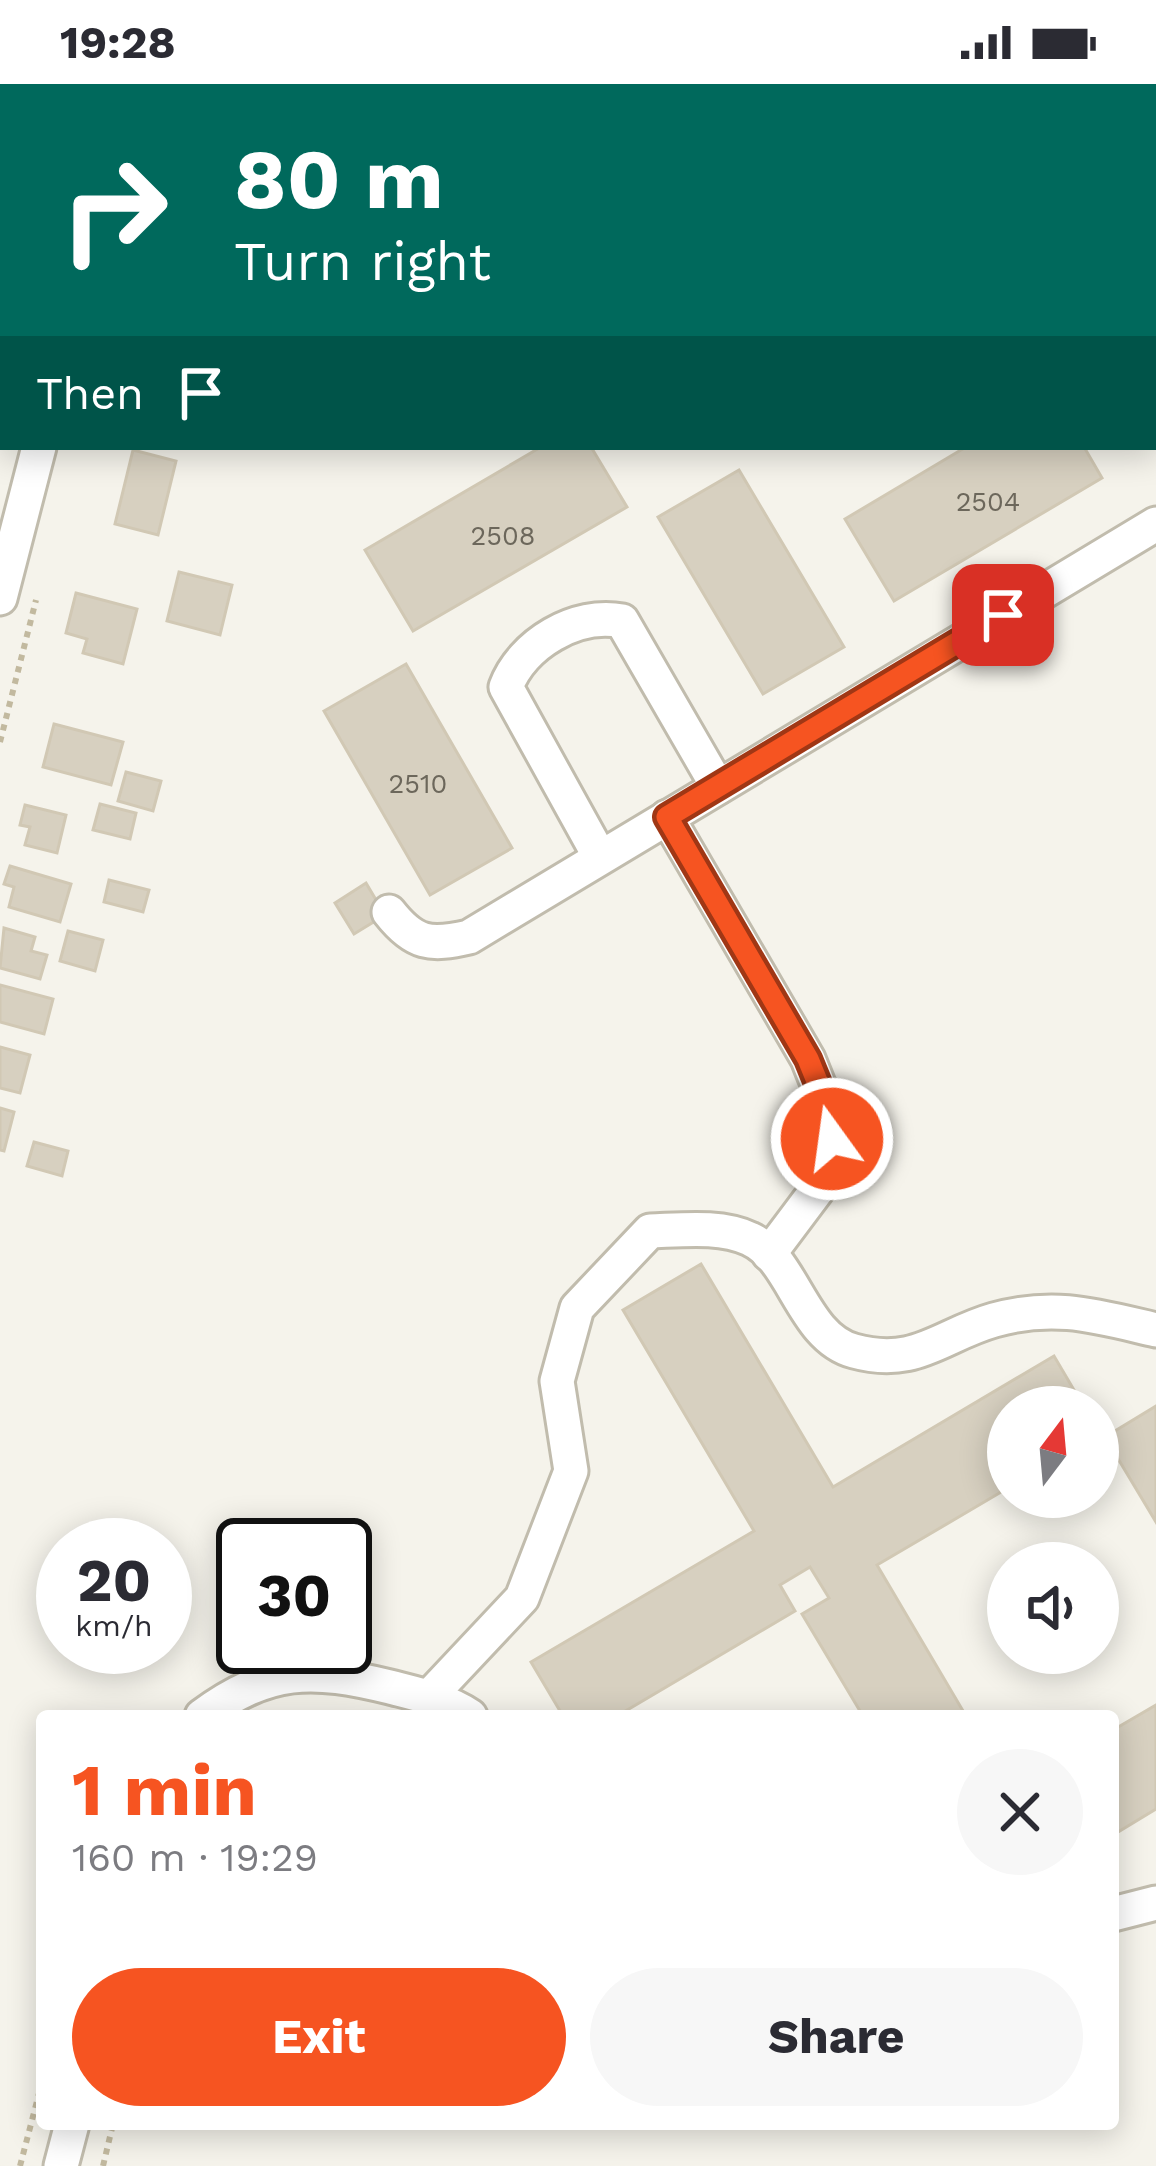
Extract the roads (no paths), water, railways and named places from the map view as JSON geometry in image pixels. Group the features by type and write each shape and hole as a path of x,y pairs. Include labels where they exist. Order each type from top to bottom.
{"street":[{"path":"0,598 38,450"},
{"path":"388,912 407,935 440,943 470,937 1156,524"},
{"path":"600,857 506,686 514,667 544,638 604,617 622,621 718,787"},
{"path":"667,817 808,1059 828,1108 832,1139 817,1190 769,1254"},
{"path":"428,1698 522,1598 572,1471 557,1381 577,1308 650,1232 698,1229 750,1239 769,1254 815,1323 848,1350 889,1358 939,1346 992,1320 1063,1309 1156,1330"},
{"path":"210,1710 237,1690 303,1673 332,1673 460,1710"},
{"path":"1119,1912 1156,1903"},
{"path":"61,2166 70,2130"}]}
